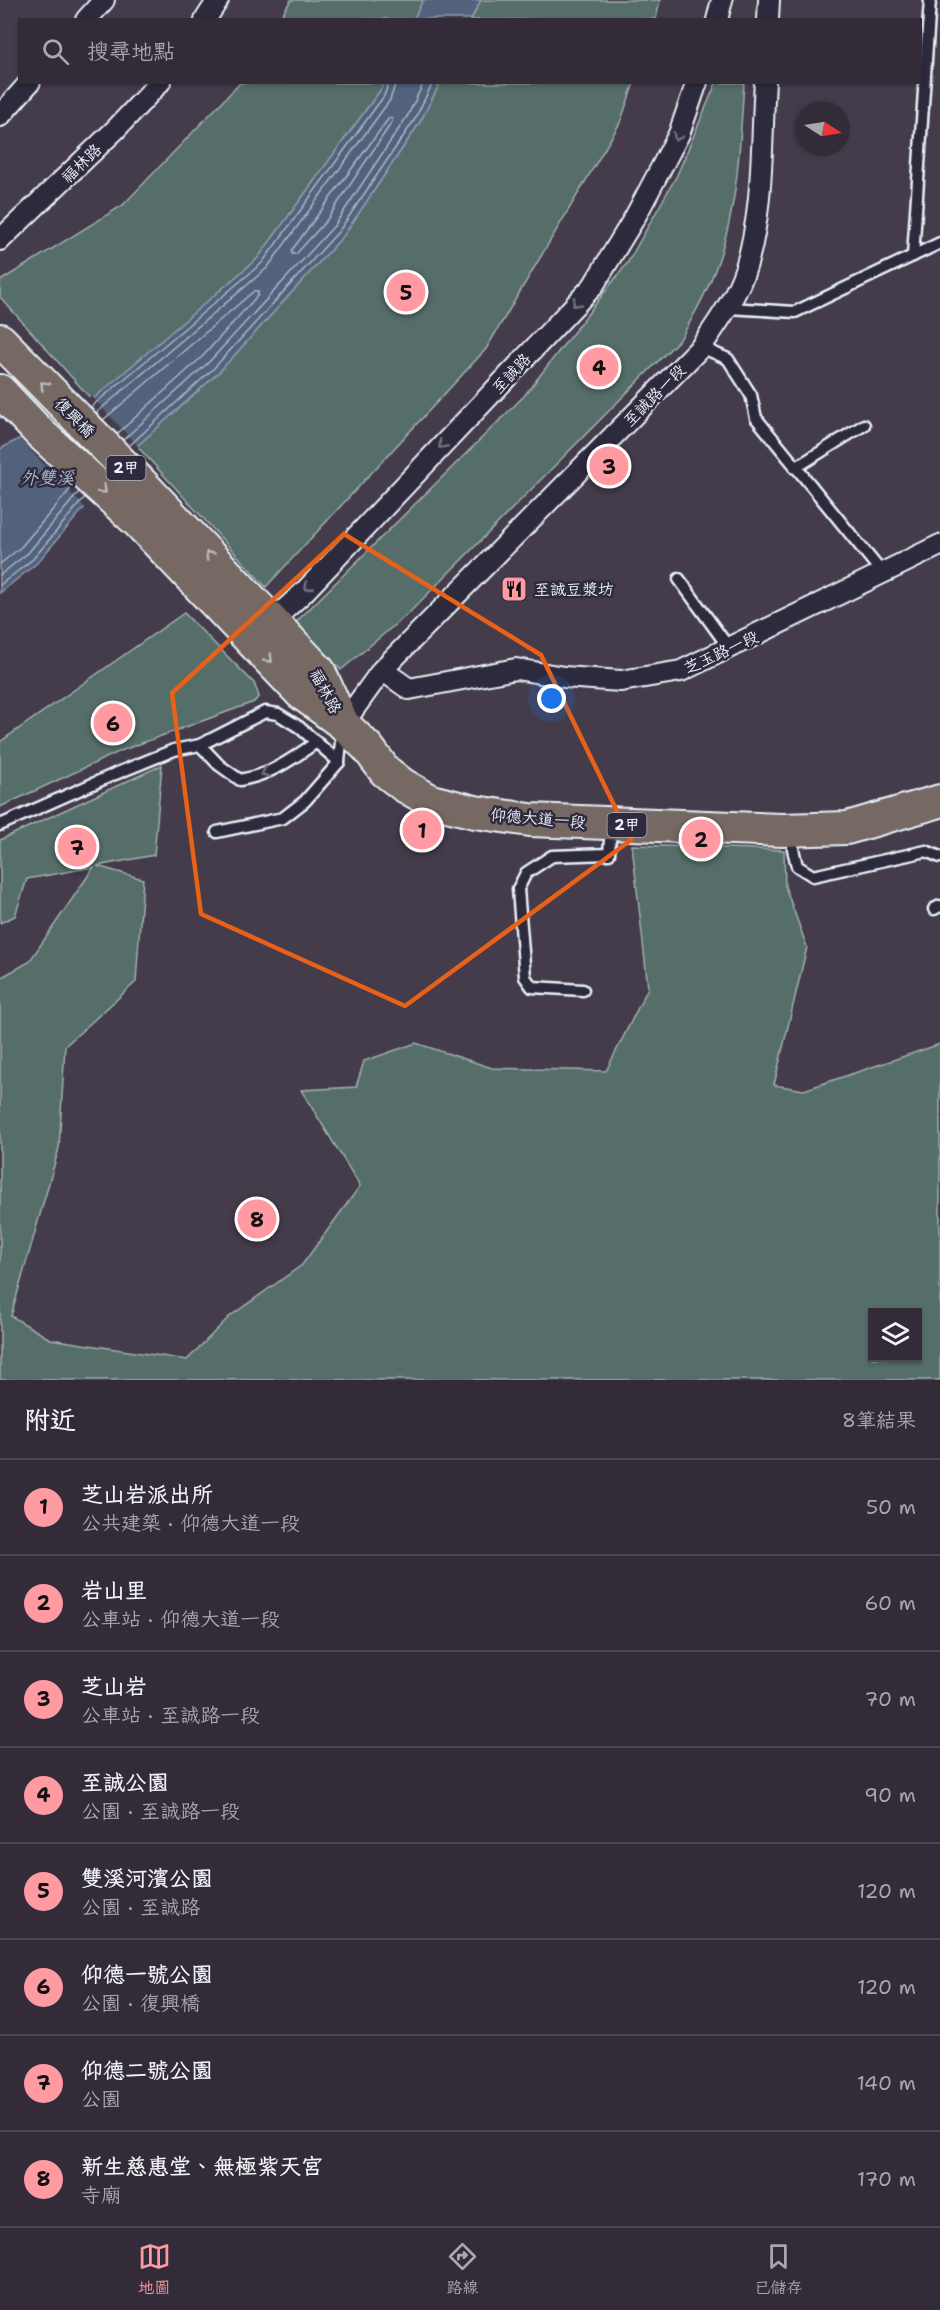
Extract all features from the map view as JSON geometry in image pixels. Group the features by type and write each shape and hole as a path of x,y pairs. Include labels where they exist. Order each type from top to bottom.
{"main road":[{"name":"復興橋","path":"0,340 144,486 247,609"},
{"name":"復興橋","path":"0,391 40,433 140,523 247,609"},
{"name":"福林路","path":"247,609 302,693 343,724"},
{"name":"仰德大道一段","path":"343,724 368,748 384,771 431,801 475,812 530,820 794,830 847,828 940,801"}],"street":[{"path":"88,18 104,0"},
{"path":"206,18 218,0"},
{"path":"718,18 722,0"},
{"path":"768,18 769,0"},
{"path":"0,116 28,84"},
{"name":"福林路","path":"0,240 115,130 158,84"},
{"name":"至誠路","path":"247,609 283,611 304,592 592,286 635,217 679,134 696,84"},
{"name":"至誠路一段","path":"343,724 382,670 701,347 728,308 746,268 757,216 765,84"},
{"name":"芝玉路一段","path":"382,670 409,689 516,669 564,677 621,681 681,671 940,545"}],"lane":[{"path":"914,256 930,0"},
{"path":"728,308 795,312 940,243"},
{"path":"701,347 728,359 751,395 756,418 883,574"},
{"path":"795,468 864,425"},
{"path":"678,579 729,648"},
{"path":"0,825 174,750 200,745 265,712 278,714 299,727 339,762"},
{"path":"217,832 283,818 305,801 339,762 343,724"},
{"path":"200,745 219,765 240,780 257,777 285,765 315,743"},
{"path":"583,990 532,987 525,976 518,889 526,873 552,856 609,854 614,824"},
{"path":"794,830 793,849 797,866 813,876 926,851 940,857"}],"highlighted area":[{"path":"344,534 541,655 631,840 405,1006 201,914 172,693"}],"green space":[{"path":"291,0 423,0 414,18 280,18"},
{"path":"481,0 660,0 656,18 472,18"},
{"path":"239,84 383,84 258,258 92,400 0,297 0,281 123,205"},
{"path":"439,84 634,84 620,123 486,349 266,587 137,446 219,372 344,235 420,122"},
{"path":"716,84 744,84 736,185 728,226 715,270 681,338 409,613 341,670 296,622 524,396 628,262 677,175"},
{"path":"184,613 254,683 259,696 254,702 123,750 0,807 0,742"},
{"path":"162,765 154,855 97,866 143,879 136,982 65,1046 59,1148 11,1316 50,1339 187,1360 229,1317 302,1265 360,1186 301,1090 356,1087 364,1061 416,1043 492,1068 606,1071 648,988 632,845 784,850 785,886 807,947 774,1085 804,1090 940,1044 940,1380 0,1380 0,978 29,962 94,867 27,879 15,916 0,923 0,840"}],"water":[{"path":"423,0 481,0 472,18 414,18"},
{"name":"外雙溪","path":"383,84 439,84 420,122 344,235 219,372 137,446 37,563 0,593 0,449 92,400 258,258"}],"pier":[{"path":"91,396 139,447 86,509 17,436"}],"place":[{"name":"雙溪河濱公園","path":"406,292"},
{"name":"至誠公園","path":"599,367"},
{"name":"芝山岩","path":"609,466"},
{"name":"至誠豆漿坊","path":"514,589"},
{"name":"仰德一號公園","path":"113,723"},
{"name":"芝山岩派出所","path":"422,830"},
{"name":"岩山里","path":"701,839"},
{"name":"仰德二號公園","path":"77,847"},
{"name":"新生慈惠堂、無極紫天宮","path":"257,1219"}]}
